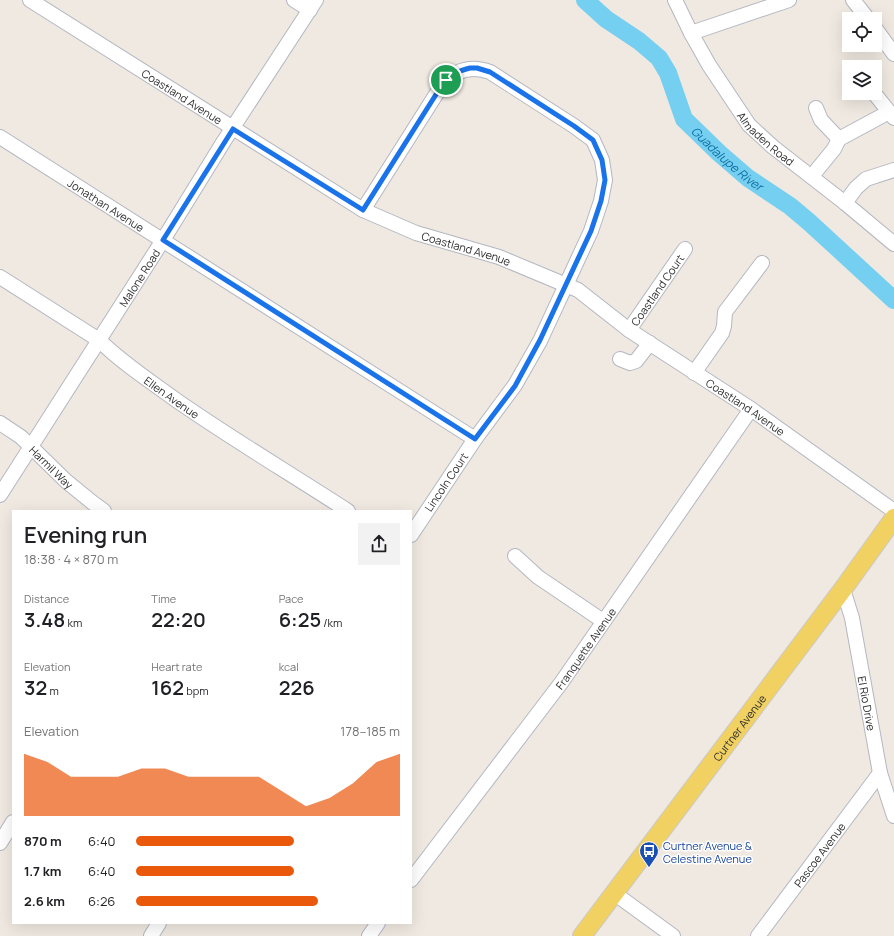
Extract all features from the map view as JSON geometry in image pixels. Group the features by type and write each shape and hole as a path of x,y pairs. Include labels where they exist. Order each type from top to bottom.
{"main road":[{"name":"Curtner Avenue","path":"582,936 843,589 894,518"}],"street":[{"name":"Coastland Avenue","path":"30,0 363,210 416,233 499,257 578,290 630,330 751,409 894,511"},
{"path":"294,0 313,5"},
{"name":"Almaden Road","path":"675,0 709,65 749,125 773,147 812,176 894,244"},
{"path":"691,33 789,0"},
{"path":"853,0 862,12"},
{"name":"Malone Road","path":"0,495 313,5"},
{"path":"882,35 891,45"},
{"name":"Lincoln Court","path":"363,210 446,80 452,75 470,68 490,72 574,126 593,140 602,160 605,180 601,201 591,231 540,340 515,386 475,439 412,534"},
{"path":"812,176 834,149 839,139 891,115 879,100"},
{"path":"816,108 821,120 839,139"},
{"name":"Jonathan Avenue","path":"0,137 475,439"},
{"path":"845,203 856,188 866,179 894,170"},
{"name":"Coastland Court","path":"630,330 685,249"},
{"path":"694,372 722,333 725,312 762,263"},
{"name":"Ellen Avenue","path":"0,277 99,340 109,350 151,382 202,418 346,510"},
{"path":"620,360 630,363 636,361 650,343"},
{"name":"Franquette Avenue","path":"412,879 561,683 751,409"},
{"name":"Harmil Way","path":"0,423 32,446 66,481 103,510"},
{"path":"515,556 538,576 604,621"},
{"name":"El Rio Drive","path":"843,589 852,618 880,773 894,816"},
{"name":"Pascoe Avenue","path":"758,936 880,773"},
{"path":"0,843 12,824"},
{"path":"614,893 673,936"},
{"path":"150,936 158,924"},
{"path":"369,936 377,924"}],"waterway":[{"name":"Guadalupe River","path":"585,0 606,19 639,41 659,58 668,73 684,119 719,153 748,178 790,206 894,300"}],"place":[{"name":"Curtner Avenue & Celestine Avenue","path":"649,868"}],"route":[{"path":"470,68 477,68 490,72 574,126 593,140 602,160 605,180 601,201 591,231 540,340 515,386 475,439 163,240 224,141 233,129 363,210 446,80 457,72 470,68"}]}
